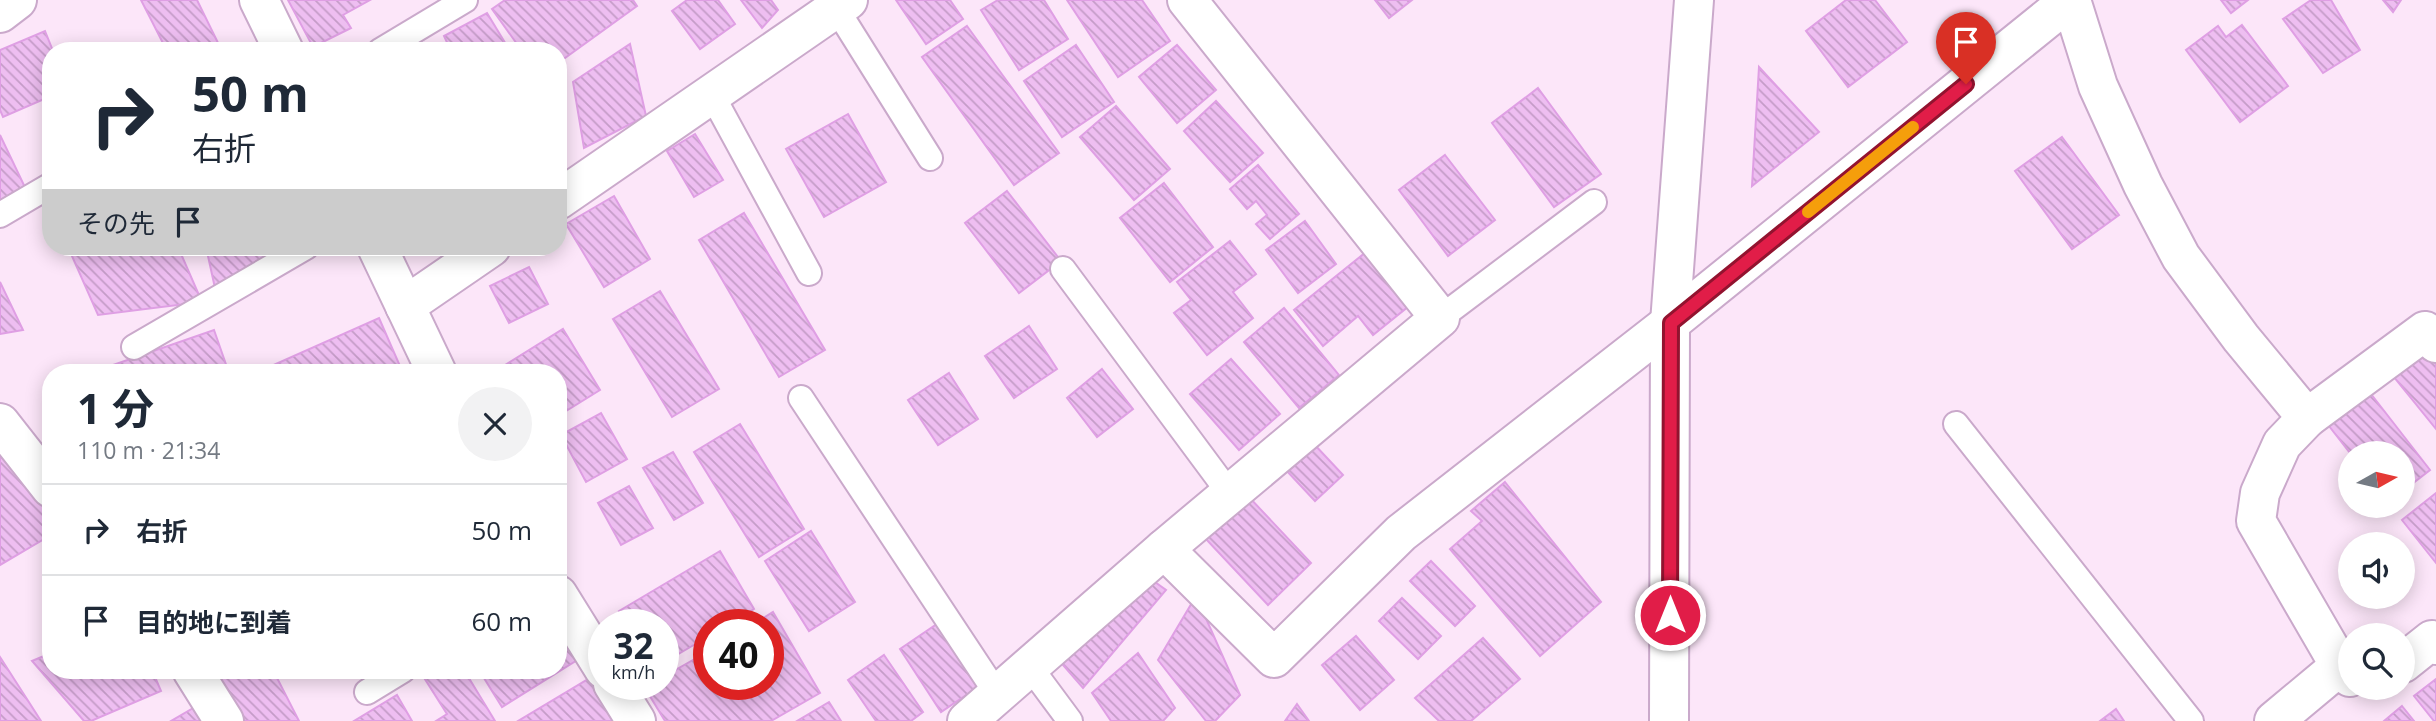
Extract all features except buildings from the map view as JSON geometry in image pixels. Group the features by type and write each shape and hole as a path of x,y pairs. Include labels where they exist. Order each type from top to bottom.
{"street":[{"path":"0,13 16,0"},
{"path":"259,0 279,42"},
{"path":"967,721 1164,549 1440,318 1187,0"},
{"path":"1669,721 1671,323 1694,0"},
{"path":"1164,549 1274,658 1401,533 1671,323 2070,0 2098,86 2143,185 2181,257 2241,338 2307,418"},
{"path":"567,194 842,4"},
{"path":"381,256 432,364"},
{"path":"405,306 478,256"},
{"path":"2338,657 2256,522 2260,493 2282,444 2307,418 2425,331 2436,343"},
{"path":"0,423 42,477"},
{"path":"567,609 588,643"},
{"path":"2415,653 2432,640 2436,645"},
{"path":"198,679 224,721"},
{"path":"2274,721 2338,684"},
{"path":"623,700 636,721"}],"lane":[{"path":"395,42 466,0"},
{"path":"842,4 930,158"},
{"path":"712,95 809,273"},
{"path":"0,215 42,190"},
{"path":"1440,318 1594,202"},
{"path":"134,346 290,256"},
{"path":"1063,270 1230,494"},
{"path":"800,398 997,694"},
{"path":"1956,424 2191,721"},
{"path":"1030,667 1070,721"},
{"path":"367,692 388,679"}],"slow traffic":[{"path":"1808,212 1913,127"}],"route":[{"path":"1670,615 1671,323 1966,84"}]}
